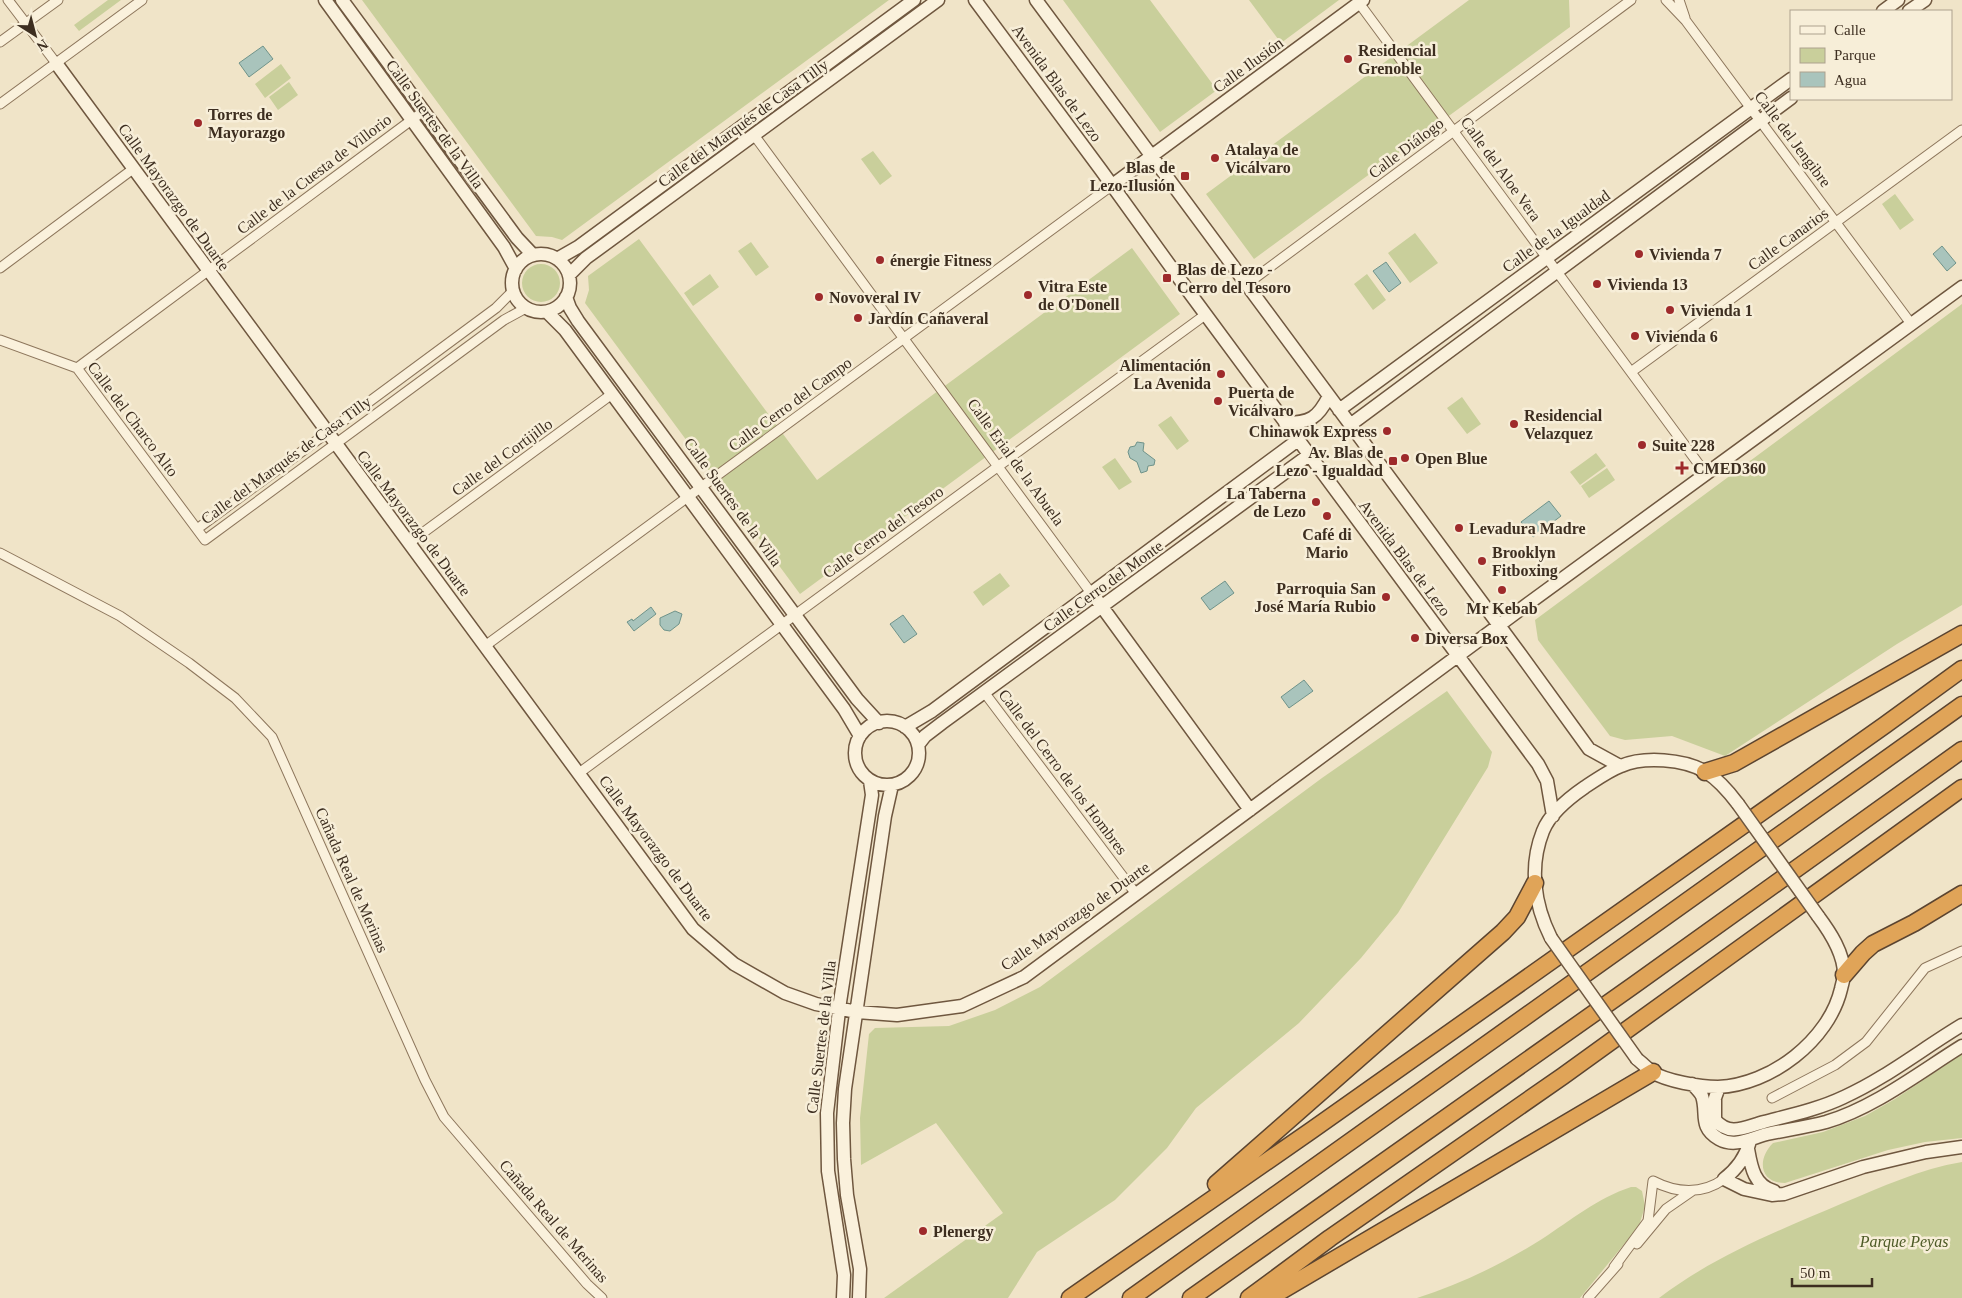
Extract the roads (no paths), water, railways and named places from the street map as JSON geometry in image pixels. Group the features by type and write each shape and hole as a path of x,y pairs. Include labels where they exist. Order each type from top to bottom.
{"highway":[{"path":"1705,772 1734,763 1962,634"},
{"path":"1070,1298 1328,1119 1878,731 1962,669"},
{"path":"1132,1298 1962,706"},
{"path":"1191,1298 1634,986 1962,750"},
{"path":"1249,1298 1330,1238 1603,1047 1962,788"},
{"path":"1070,1298 1231,1172 1503,932 1517,917 1535,883"},
{"path":"1844,975 1873,944 1957,899"},
{"path":"1269,1298 1652,1072"}],"main road":[{"name":"Calle Suertes de la Villa","path":"325,0 504,247 516,269"},
{"name":"Calle Suertes de la Villa","path":"342,0 425,110 517,238 533,255"},
{"name":"Calle del Marqués de Casa Tilly","path":"557,259 578,247 914,0"},
{"name":"Calle del Marqués de Casa Tilly","path":"569,275 586,258 938,0"},
{"name":"Avenida Blas de Lezo","path":"975,0 1205,315 1538,764 1547,781 1553,816"},
{"name":"Avenida Blas de Lezo","path":"1036,0 1589,749 1620,766"},
{"path":"1884,10 1898,0"},
{"path":"1910,10 1925,0"},
{"name":"Calle Ilusión","path":"1152,156 1361,2"},
{"name":"Calle Mayorazgo de Duarte","path":"56,64 693,928 734,964 785,993 816,1004 857,1012 897,1015 962,1006 1024,977 1499,625 1962,287"},
{"name":"Calle de la Igualdad","path":"1339,410 1790,80"},
{"name":"Calle de la Igualdad","path":"1350,424 1790,99"},
{"path":"1111,186 1152,156"},
{"path":"533,255 545,255 557,259 562,263 569,275 570,286 566,297 561,304 547,312 532,311 526,308 516,298 513,291 512,279 516,269 520,263 533,255"},
{"name":"Calle Suertes de la Villa","path":"566,297 578,320 857,699 879,723"},
{"name":"Calle Suertes de la Villa","path":"547,312 565,330 844,709 860,736"},
{"path":"1285,423 1303,423 1311,419 1323,408 1329,396"},
{"name":"Calle Cerro del Monte","path":"905,727 932,711 1298,440"},
{"name":"Calle Cerro del Monte","path":"918,745 926,736 984,692 1309,455"},
{"name":"Calle Erial de la Abuela","path":"1091,593 1250,810"},
{"path":"892,722 905,727 911,732 918,745 916,767 906,779 892,785 877,784 870,781 860,771 857,764 855,750 860,736 865,730 879,723 892,722"},
{"path":"1655,760 1678,762 1705,772 1728,791 1829,931 1837,948 1844,975 1835,1010 1827,1024 1803,1050 1761,1077 1719,1087 1673,1080 1652,1072 1637,1059 1551,938 1539,910 1534,869 1544,829 1553,816 1577,792 1620,766 1639,761 1655,760"},
{"name":"Calle Suertes de la Villa","path":"843,1298 844,1275 831,1194 827,1133 830,1076 839,1009 870,814 872,795 870,781"},
{"name":"Calle Suertes de la Villa","path":"860,1298 860,1269 847,1195 844,1159 845,1089 892,785"},
{"path":"1719,1087 1715,1104 1715,1120 1722,1128 1730,1130 1744,1128 1844,1098 1884,1076 1962,1025"},
{"path":"1962,1046 1884,1095 1854,1111 1827,1122 1762,1136 1749,1145 1737,1166 1724,1179 1744,1189 1772,1195 1784,1194 1863,1166 1926,1152 1962,1147"},
{"path":"1692,1084 1702,1096 1705,1125 1712,1134 1720,1140 1749,1145"},
{"path":"1749,1145 1753,1172 1758,1182 1767,1190 1784,1194"}],"street":[{"path":"8,0 56,64"},
{"path":"0,42 58,0"},
{"path":"0,104 142,0"},
{"name":"Calle Diálogo","path":"1247,284 1631,0"},
{"path":"1666,0 1686,21"},
{"path":"1679,0 1686,21"},
{"name":"Calle del Aloe Vera","path":"1361,2 1706,474"},
{"name":"Calle del Jengibre","path":"1686,21 1912,325"},
{"name":"Calle de la Cuesta de Villorio","path":"77,368 425,110"},
{"name":"Calle Canarios","path":"1631,372 1962,130"},
{"name":"Calle Erial de la Abuela","path":"754,135 1091,593"},
{"path":"0,268 133,169"},
{"name":"Calle Cerro del Campo","path":"485,646 1111,186"},
{"name":"Calle del Marqués de Casa Tilly","path":"513,291 496,308 197,529 205,540 504,320 526,308"},
{"name":"Calle Cerro del Tesoro","path":"579,773 1205,315"},
{"name":"Calle del Charco Alto","path":"0,340 77,368 197,529"},
{"name":"Calle del Cortijillo","path":"409,543 612,394"},
{"name":"Cañada Real de Merinas","path":"0,553 120,616 189,663 235,698 272,737 424,1080 444,1117 587,1284 602,1298"},
{"name":"Calle del Cerro de los Hombres","path":"984,692 1136,894"},
{"path":"1772,1098 1835,1065 1866,1042 1925,968 1962,951"},
{"path":"1588,1298 1648,1221 1653,1181 1672,1189 1692,1191 1709,1187 1724,1179"},
{"path":"1614,1267 1650,1230 1666,1209 1692,1191"}],"water":[{"path":"263,46 273,59 249,77 239,63"},
{"path":"1942,246 1956,263 1947,271 1933,254"},
{"path":"1386,262 1401,283 1389,292 1373,271"},
{"path":"1137,442 1144,443 1143,451 1155,460 1154,465 1148,466 1147,471 1141,473 1137,462 1130,458 1128,452 1130,447 1135,446"},
{"path":"1549,501 1561,516 1533,537 1521,522"},
{"path":"1225,581 1234,593 1210,610 1201,598"},
{"path":"651,607 656,614 634,631 627,622 632,619 633,621"},
{"path":"675,611 682,614 679,624 670,631 664,630 660,625 660,618"},
{"path":"903,615 917,634 904,643 890,624"},
{"path":"1304,680 1313,691 1289,708 1281,697"}],"place":[{"name":"Residencial Grenoble","path":"1348,59"},
{"name":"Torres de Mayorazgo","path":"198,123"},
{"name":"Atalaya de Vicálvaro","path":"1215,158"},
{"name":"Blas de Lezo-Ilusión","path":"1185,176"},
{"name":"Vivienda 7","path":"1639,254"},
{"name":"énergie Fitness","path":"880,260"},
{"name":"Blas de Lezo - Cerro del Tesoro","path":"1167,278"},
{"name":"Vivienda 13","path":"1597,284"},
{"name":"Vitra Este de O'Donell","path":"1028,295"},
{"name":"Novoveral IV","path":"819,297"},
{"name":"Vivienda 1","path":"1670,310"},
{"name":"Jardín Cañaveral","path":"858,318"},
{"name":"Vivienda 6","path":"1635,336"},
{"name":"Alimentación La Avenida","path":"1221,374"},
{"name":"Puerta de Vicálvaro","path":"1218,401"},
{"name":"Residencial Velazquez","path":"1514,424"},
{"name":"Chinawok Express","path":"1387,431"},
{"name":"Suite 228","path":"1642,445"},
{"name":"Open Blue","path":"1405,458"},
{"name":"Av. Blas de Lezo - Igualdad","path":"1393,461"},
{"name":"CMED360","path":"1682,468"},
{"name":"La Taberna de Lezo","path":"1316,502"},
{"name":"Café di Mario","path":"1327,516"},
{"name":"Levadura Madre","path":"1459,528"},
{"name":"Brooklyn Fitboxing","path":"1482,561"},
{"name":"Mr Kebab","path":"1502,590"},
{"name":"Parroquia San José María Rubio","path":"1386,597"},
{"name":"Diversa Box","path":"1415,638"},
{"name":"Plenergy","path":"923,1231"}],"park label":[{"name":"Parque Peyas","path":"1904,1241"}]}
